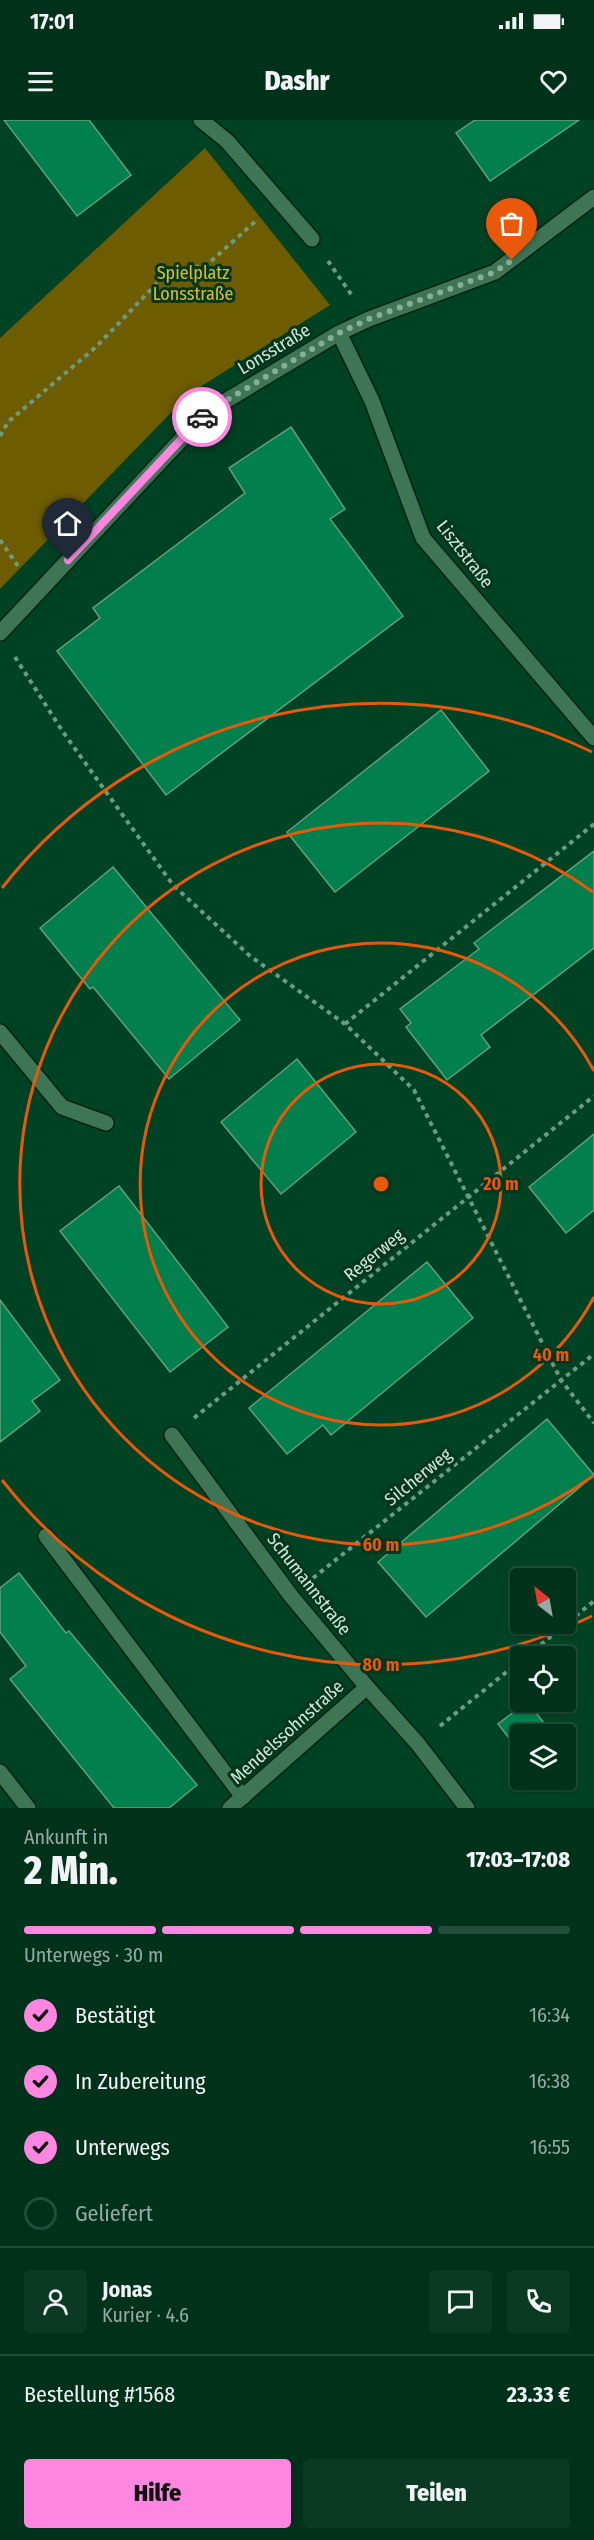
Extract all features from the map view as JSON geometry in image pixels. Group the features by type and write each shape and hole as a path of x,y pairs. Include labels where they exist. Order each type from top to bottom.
{"street":[{"path":"201,120 228,141 312,239"},
{"name":"Lonsstraße","path":"0,633 207,412 339,333 369,319 495,272 594,197"},
{"name":"Lisztstraße","path":"339,333 372,401 423,537 594,738"},
{"path":"0,1032 62,1107 106,1123"},
{"name":"Schumannstraße","path":"172,1435 291,1596 418,1744 467,1808"},
{"path":"46,1536 235,1805"},
{"name":"Mendelssohnstraße","path":"235,1805 367,1687"},
{"path":"0,1772 28,1808"}],"path":[{"path":"0,436 8,422 96,347 159,280 210,262 279,201"},
{"path":"312,239 369,319"},
{"path":"0,540 38,593"},
{"path":"0,633 63,732 173,885 250,956 345,1024 414,1089 561,1380 594,1423"},
{"path":"345,1024 594,824"},
{"name":"Regerweg","path":"172,1435 594,1096"},
{"name":"Silcherweg","path":"291,1596 594,1354"},
{"path":"538,1646 594,1601"},
{"path":"418,1744 510,1669"}],"green space":[{"name":"Spielplatz Lonsstraße","path":"205,148 330,305 189,394 0,589 0,338"}],"building":[{"path":"4,120 89,120 131,175 77,216"},
{"path":"475,120 579,120 490,181 456,133"},
{"path":"291,427 345,509 330,519 403,616 166,795 57,651 100,618 93,608 245,493 229,468"},
{"path":"441,710 489,771 335,892 287,832"},
{"path":"594,851 594,948 481,1035 490,1047 447,1080 406,1027 411,1023 400,1009 479,949 474,943"},
{"path":"113,867 240,1020 169,1079 93,987 90,989 40,928"},
{"path":"297,1059 356,1132 281,1194 221,1122"},
{"path":"594,1134 594,1210 566,1233 529,1187"},
{"path":"119,1186 228,1327 170,1372 60,1231"},
{"path":"427,1262 473,1318 331,1435 323,1425 287,1454 249,1408"},
{"path":"0,1300 60,1380 32,1401 40,1411 0,1442"},
{"path":"547,1419 594,1475 426,1617 378,1562"},
{"path":"19,1573 66,1633 69,1631 197,1785 169,1808 114,1808 10,1679 26,1666 0,1632 0,1588"},
{"path":"514,1712 535,1712 545,1724 510,1724 510,1739 498,1724"}],"way so far":[{"path":"202,417 339,333 369,319 495,272 512,260"}],"route":[{"path":"68,560 202,417"}]}
